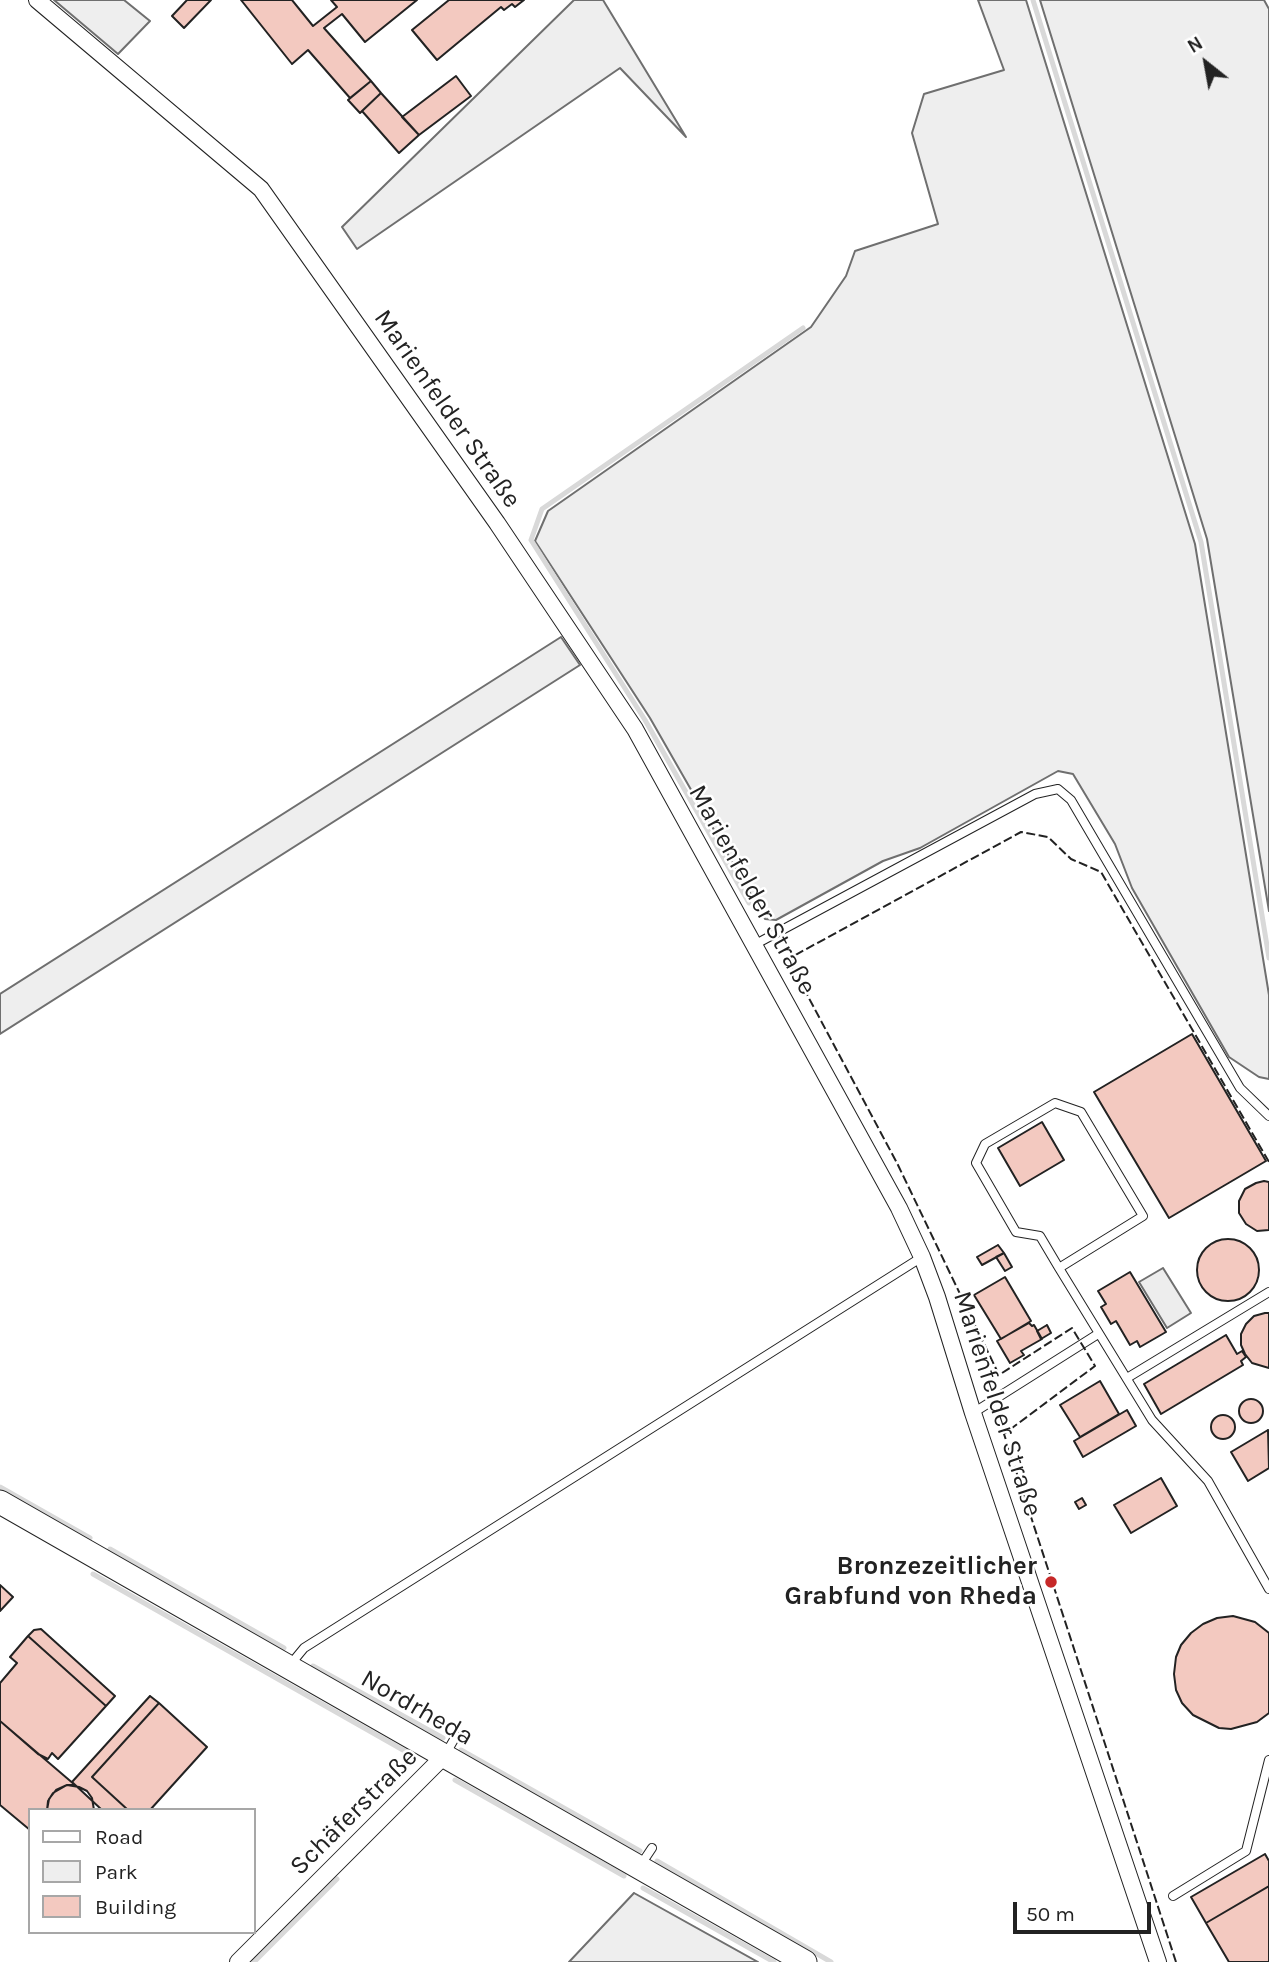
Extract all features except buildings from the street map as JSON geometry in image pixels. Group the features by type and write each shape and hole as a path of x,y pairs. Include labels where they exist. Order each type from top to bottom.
{"main road":[{"name":"Nordrheda","path":"0,1502 290,1665 444,1756 646,1858 805,1962"}],"street":[{"name":"Marienfelder Straße","path":"37,0 261,189 497,523 635,729 899,1208 922,1257 1158,1962"},
{"name":"Schäferstraße","path":"238,1962 444,1756"}],"lane":[{"path":"754,945 1035,794 1058,789 1071,800 1240,1088 1269,1116"},
{"path":"1059,1268 1143,1216 1081,1112 1055,1103 985,1144 976,1163 1016,1232 1040,1236 1098,1334 1152,1420 1208,1481 1269,1589"},
{"path":"290,1665 304,1648 922,1257"},
{"path":"1127,1378 1269,1292"},
{"path":"973,1413 1098,1334"},
{"path":"444,1756 456,1736"},
{"path":"1173,1896 1246,1851 1269,1760"}],"green space":[{"path":"54,0 124,0 150,21 118,54"},
{"path":"574,0 603,0 686,137 620,68 357,249 342,227"},
{"path":"978,0 1026,0 1195,544 1269,995 1269,1079 1259,1077 1229,1057 1132,888 1115,844 1073,774 1058,771 920,848 883,861 776,920 765,919 650,718 535,541 548,511 811,327 846,276 855,251 938,224 912,133 924,94 1004,70"},
{"path":"1040,0 1264,0 1269,9 1269,911 1207,539"},
{"path":"561,637 580,665 0,1034 0,994"},
{"path":"634,1893 758,1962 569,1962"}],"shaded area":[{"path":"1163,1268 1191,1313 1167,1328 1139,1282"}],"waterway":[{"path":"1033,0 1201,542 1269,958"},
{"path":"749,903 645,720 531,540 542,509 803,328"},
{"path":"0,1487 90,1538"},
{"path":"110,1549 284,1648"},
{"path":"93,1574 410,1754"},
{"path":"313,1666 443,1738"},
{"path":"461,1750 640,1851"},
{"path":"455,1780 624,1876"},
{"path":"657,1861 831,1962"},
{"path":"254,1962 337,1879"},
{"path":"643,1888 774,1962"}],"fence":[{"path":"1176,1962 1004,1434 1095,1366 1072,1328 999,1375 897,1163 788,959 1021,832 1048,837 1071,859 1101,872 1269,1162"}],"place":[{"name":"Bronzezeitlicher Grabfund von Rheda","path":"1051,1582"}]}
